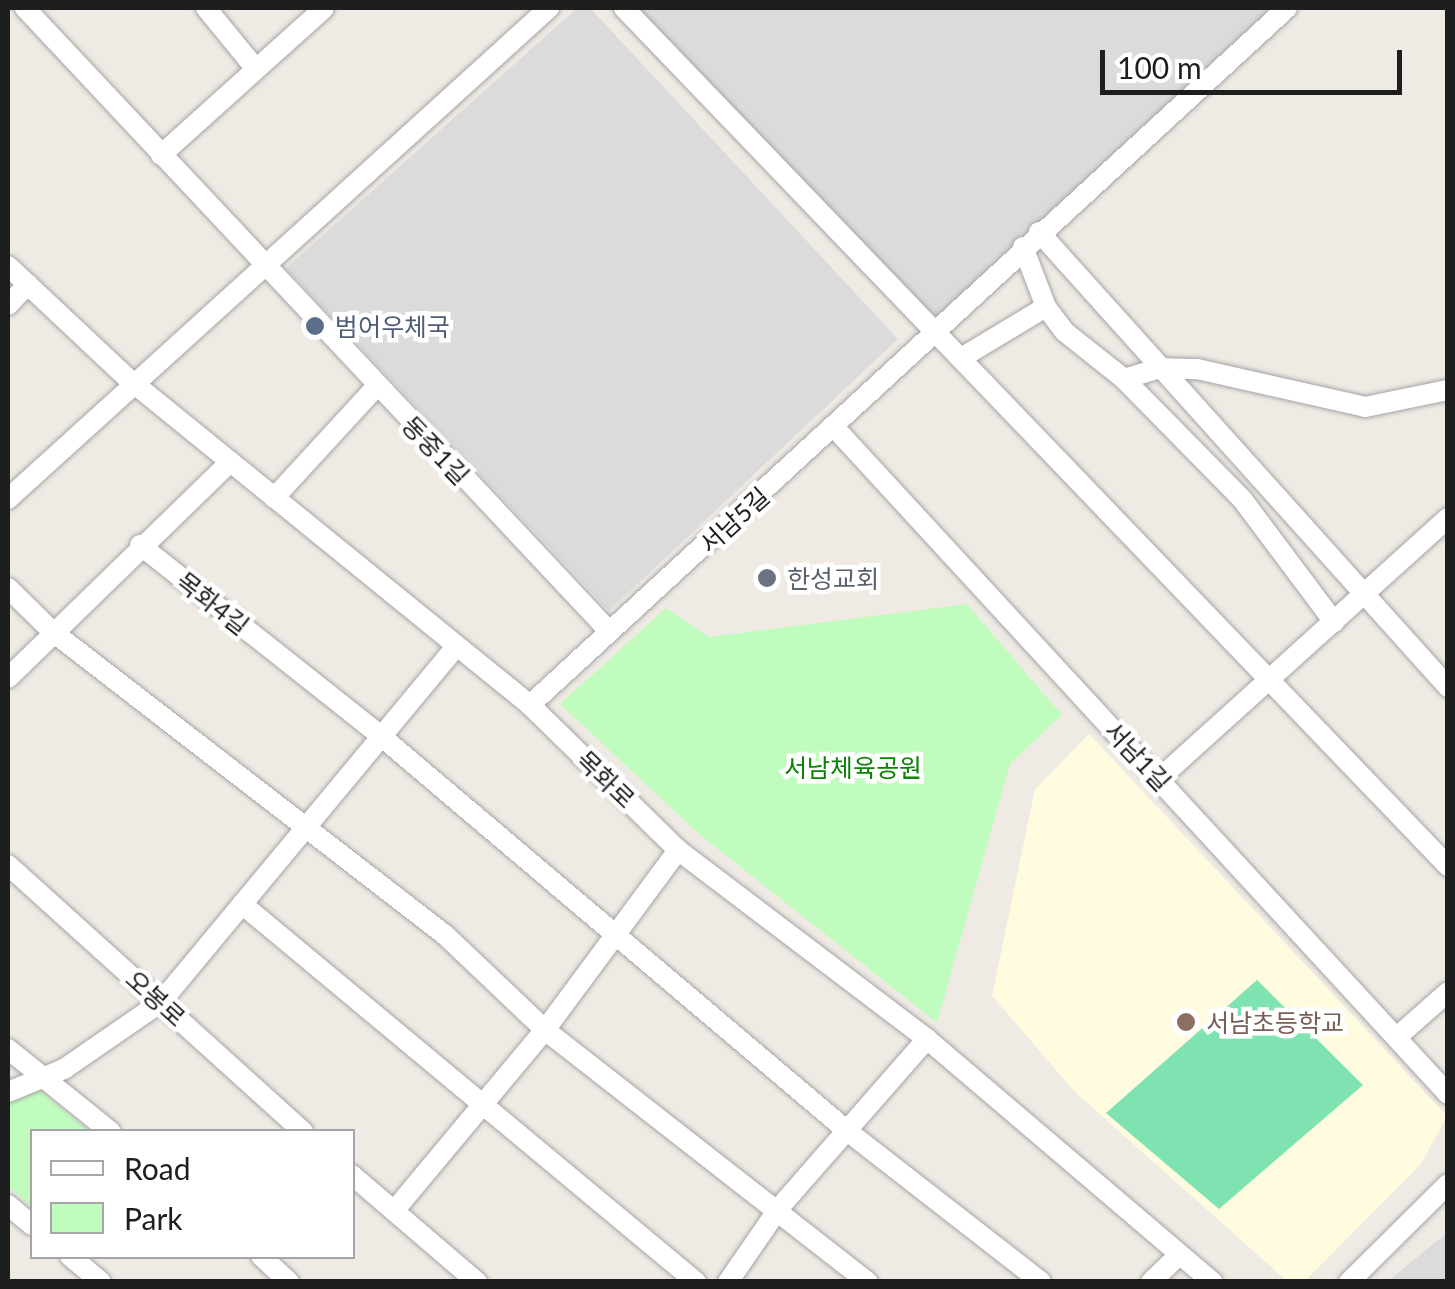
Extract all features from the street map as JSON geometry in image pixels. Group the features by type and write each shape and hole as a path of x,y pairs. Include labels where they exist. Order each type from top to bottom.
{"street":[{"name":"동중1길","path":"24,8 610,632"},
{"path":"206,8 256,69"},
{"path":"161,155 324,8"},
{"path":"8,499 137,386 549,8"},
{"path":"624,8 961,358 1266,684 1448,866"},
{"name":"서남5길","path":"530,705 1287,8"},
{"path":"1040,232 1448,687"},
{"path":"1023,247 1046,307 1065,332 1124,379 1242,500 1334,622"},
{"name":"목화로","path":"8,266 137,386 530,705 678,850 928,1039 1213,1282"},
{"path":"8,305 28,284"},
{"path":"961,358 1046,307"},
{"path":"1124,379 1160,368 1264,381 1366,407 1448,390"},
{"path":"274,498 376,387"},
{"name":"서남1길","path":"833,426 1448,1094"},
{"path":"8,678 140,545 230,462"},
{"path":"1159,779 1448,518"},
{"name":"목화4길","path":"140,545 382,737 846,1130 1041,1282"},
{"path":"8,588 53,632 445,935 545,1030 780,1208 868,1282"},
{"path":"8,1092 42,1078 161,1002 456,646"},
{"path":"394,1210 545,1030 678,850"},
{"name":"오봉로","path":"8,864 300,1129"},
{"path":"242,904 478,1106 696,1282"},
{"path":"1396,1036 1448,992"},
{"path":"728,1282 780,1208 928,1039"},
{"path":"8,1050 107,1129"},
{"path":"355,1178 476,1282"},
{"path":"1350,1282 1448,1184"},
{"path":"8,1205 30,1224"},
{"path":"1151,1282 1179,1254"},
{"path":"74,1259 101,1282"},
{"path":"264,1259 290,1282"}],"shaded area":[{"path":"577,8 590,8 898,339 609,611 286,268"},
{"path":"634,8 1271,8 934,319"},
{"name":"서남초등학교","path":"1089,734 1447,1116 1421,1164 1305,1281 1287,1281 1075,1092 992,996 1035,789"},
{"path":"1447,1233 1447,1281 1388,1281"}],"green space":[{"name":"서남체육공원","path":"967,604 1062,715 1010,764 937,1023 699,834 560,704 666,608 709,637"},
{"path":"1257,980 1363,1085 1219,1209 1106,1113"},
{"path":"38,1089 88,1129 30,1129 30,1205 8,1186 8,1104"}],"place":[{"name":"범어우체국","path":"315,326"},
{"name":"한성교회","path":"767,578"},
{"name":"서남초등학교","path":"1186,1022"}]}
